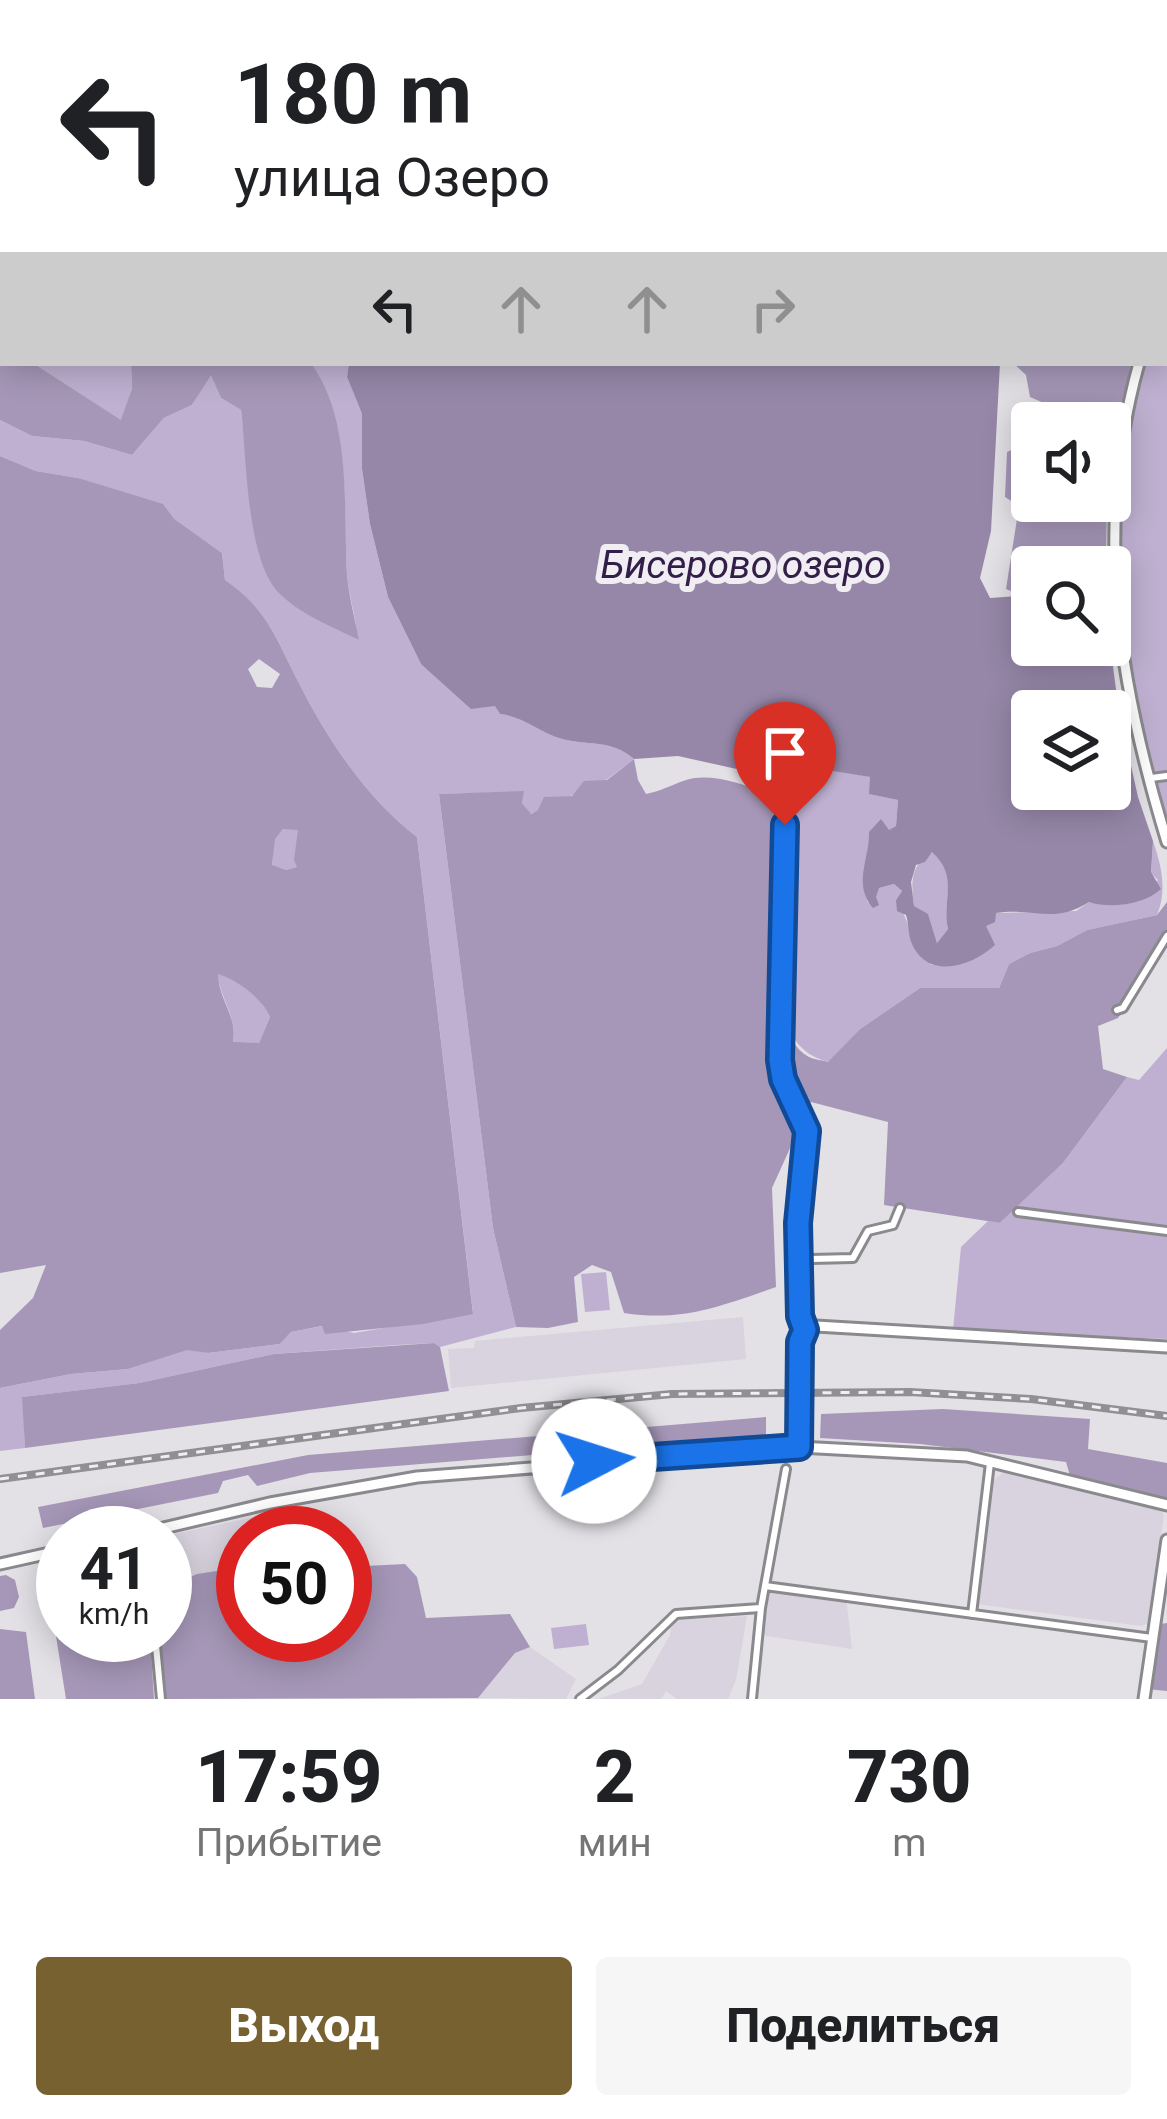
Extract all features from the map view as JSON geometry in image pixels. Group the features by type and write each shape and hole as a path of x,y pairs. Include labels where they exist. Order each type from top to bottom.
{"main road":[{"path":"1138,366 1125,412 1112,538 1124,669 1147,778 1167,842"},
{"path":"799,1447 800,1342 805,1330 816,1326 1167,1347"},
{"path":"192,1521 291,1498 437,1474 799,1447 902,1450 990,1460 1167,1505"},
{"path":"1144,1699 1167,1540"},
{"path":"0,1564 36,1556"}],"street":[{"path":"1147,778 1167,776"},
{"path":"785,825 780,1060 783,1079 807,1131 798,1223 800,1316 805,1330"},
{"path":"1118,1010 1123,1009 1167,936"},
{"path":"798,1267 811,1259 853,1258 868,1231 893,1225 900,1208"},
{"path":"1018,1212 1167,1231"},
{"path":"972,1614 990,1460"},
{"path":"752,1699 761,1607 786,1468"},
{"path":"765,1586 1152,1638"},
{"path":"580,1699 676,1614 761,1607"},
{"path":"158,1662 161,1699"}],"shaded area":[{"path":"0,366 38,366 121,420 132,388 131,366 313,366 334,411 340,438 347,575 359,640 296,607 267,576 254,532 241,410 221,398 211,375 192,405 164,418 132,455 84,441 32,436 0,420"},
{"path":"38,366 131,366 132,387 122,421"},
{"path":"313,366 349,366 347,377 362,414 362,469 370,524 388,597 421,664 496,706 500,714 562,739 617,748 634,759 606,780 530,814 522,803 523,792 439,794 493,1228 516,1327 440,1347 434,1343 274,1354 139,1383 23,1397 25,1448 0,1451 0,1388 128,1369 187,1349 208,1353 280,1344 291,1332 323,1326 354,1333 473,1313 417,837 381,805 335,746 270,626 225,580 222,553 173,519 78,478 36,471 0,456 0,420 32,436 84,441 132,455 164,418 192,405 211,373 221,398 241,410 254,521 358,640 347,575 339,437 324,386"},
{"path":"1016,366 1130,366 1123,402 1042,402 1030,397 1026,375"},
{"path":"1143,366 1167,366 1167,825 1129,666 1131,546 1120,546 1121,522 1131,522 1131,418"},
{"path":"1011,450 1011,501 1005,497 1007,452"},
{"path":"0,456 36,471 78,478 163,504 174,519 222,553 225,580 270,626 335,746 381,805 417,837 473,1314 325,1334 322,1326 291,1332 280,1344 208,1353 187,1350 128,1369 0,1388 0,1330 33,1298 46,1265 0,1273","holes":["259,659 280,674 272,688 257,687 248,669","283,829 298,830 297,867 286,870 272,865 275,839","218,974 248,991 266,1010 270,1017 259,1043 233,1042 233,1024"]},
{"path":"1016,522 1107,522 1106,546 1013,546"},
{"path":"634,759 646,794 706,777 778,799 778,883 780,894 786,897 783,1007 796,1045 814,1059 828,1062 860,1029 920,988 999,988 1009,964 1030,953 1057,946 1087,930 1157,915 1167,902 1167,943 1118,1018 1098,1026 1103,1069 1127,1077 1063,1163 1000,1223 884,1205 888,1122 811,1102 772,1188 776,1287 684,1314 624,1313 611,1272 592,1265 574,1277 578,1322 516,1327 493,1228 439,794 524,791 522,803 531,814 544,797 572,796 584,781 607,780"},
{"path":"798,759 805,765 870,777 870,794 898,800 896,826 888,831 881,819 873,840 866,871 868,903 879,888 894,884 902,891 896,900 919,949 932,965 996,913 1076,911 1089,902 1140,901 1158,880 1151,873 1153,841 1162,879 1157,915 1087,930 1057,946 1030,953 1009,964 999,988 920,988 860,1029 829,1062 808,1053 793,1037 784,1016 778,966 780,894 776,880 781,839 777,778"},
{"path":"283,829 299,829 297,867 286,870 272,866 274,839"},
{"path":"933,852 948,881 948,929 937,943 928,915 914,906 912,890 916,868"},
{"path":"217,973 248,990 266,1009 270,1017 259,1043 233,1043 233,1025"},
{"path":"1167,1048 1167,1339 953,1330 961,1247 988,1221 1000,1223 1063,1163 1127,1077 1139,1080"},
{"path":"606,1272 610,1310 585,1312 581,1274"},
{"path":"743,1317 746,1359 451,1388 448,1349 474,1348 475,1341"},
{"path":"434,1343 440,1347 449,1391 25,1448 22,1397 139,1383 274,1354"},
{"path":"943,1409 1090,1419 1088,1449 1167,1463 1167,1505 1071,1479 1066,1462 920,1444 820,1438 821,1414"},
{"path":"766,1417 766,1436 310,1473 257,1486 248,1475 223,1481 218,1493 153,1506 43,1506 308,1455"},
{"path":"1006,1470 1161,1510 1149,1623 1141,1626 976,1604 991,1482"},
{"path":"216,1525 216,1574 192,1581 192,1530"},
{"path":"405,1564 417,1577 426,1618 510,1614 530,1647 515,1653 478,1698 161,1699 158,1662 192,1662 192,1576 216,1571 216,1662 372,1662 372,1566"},
{"path":"0,1576 15,1580 19,1597 14,1608 0,1611"},
{"path":"765,1586 846,1597 852,1649 760,1635"},
{"path":"747,1616 728,1699 677,1699 666,1691 661,1699 599,1699 642,1684 670,1635 672,1620"},
{"path":"1167,1623 1167,1691 1146,1689 1154,1625"},
{"path":"586,1624 589,1645 554,1649 551,1628"},
{"path":"0,1629 26,1632 35,1699 0,1699"},
{"path":"530,1647 576,1679 566,1699 478,1698 515,1653"},
{"path":"60,1662 152,1662 154,1699 66,1699"}],"water":[{"name":"Бисерово озеро","path":"349,366 1000,366 991,531 980,578 990,598 1011,597 1011,666 1113,666 1116,690 1011,690 1011,810 1131,810 1131,766 1153,841 1151,872 1161,889 1126,904 1089,902 1065,913 996,913 995,922 986,926 995,945 963,964 929,963 912,944 906,915 897,911 896,900 902,891 894,884 879,888 879,905 873,908 864,890 869,832 881,819 889,830 896,826 898,800 869,794 870,777 821,769 798,759 777,778 678,756 634,759 608,746 554,736 500,714 495,706 471,709 421,664 388,597 362,469 362,414 347,377","holes":["932,852 945,871 948,929 937,943 928,914 914,906 911,882 916,865"]}],"railway":[{"path":"0,1479 521,1408 672,1394 910,1392 1031,1399 1167,1416"}],"route":[{"path":"594,1461 799,1447 800,1342 805,1330 800,1316 798,1223 808,1143 806,1122 783,1079 780,1060 785,825"}]}
